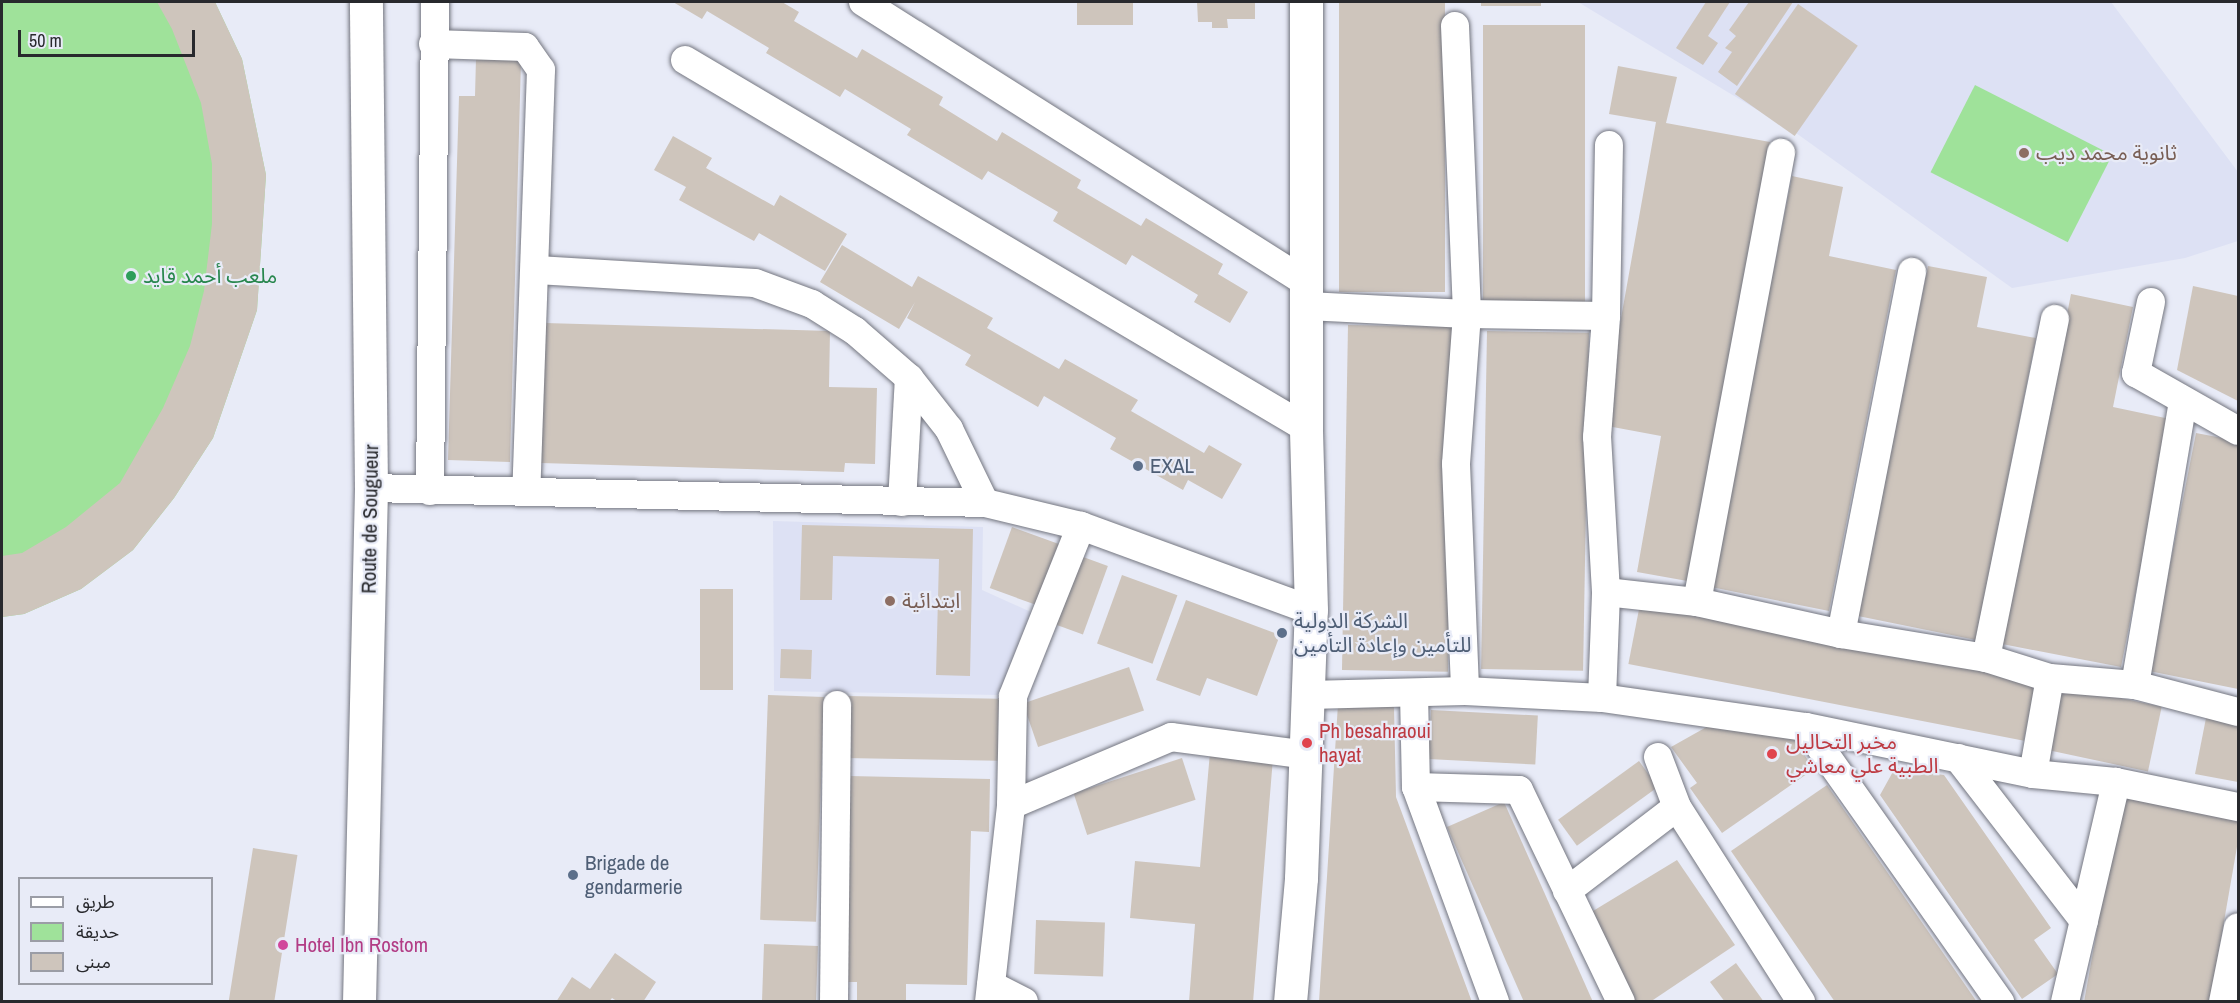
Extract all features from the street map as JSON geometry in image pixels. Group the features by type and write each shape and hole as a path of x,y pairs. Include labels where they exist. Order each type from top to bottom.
{"main road":[{"path":"359,2 367,37"},
{"path":"366,2 367,37"},
{"path":"1290,1002 1307,755 1311,610 1306,428 1306,2"},
{"name":"Route de Sougueur","path":"359,1002 371,488 367,37"}],"street":[{"path":"430,491 435,2"},
{"path":"863,2 1307,295 1467,315 1606,316"},
{"path":"1455,26 1467,315 1456,464 1465,691"},
{"path":"433,44 525,48 538,64 537,270 526,490"},
{"path":"685,60 1306,428"},
{"path":"1602,698 1606,592 1597,436 1606,316 1609,145"},
{"path":"1697,602 1781,153"},
{"path":"537,270 755,283 812,304 855,331 909,378 949,429 986,502"},
{"path":"1841,634 1912,272"},
{"path":"2151,302 2136,374 2238,431"},
{"path":"1986,658 2055,319"},
{"path":"902,502 909,378"},
{"path":"2135,685 2183,401"},
{"path":"371,488 430,491 526,490 902,502 986,502 1081,526 1311,610"},
{"path":"1024,1002 990,993 1011,805 1013,696 1081,526"},
{"path":"1606,592 1697,602 1841,634 1986,658 2050,678 2135,685 2238,712"},
{"path":"2033,774 2050,678"},
{"path":"1309,696 1465,691 1602,698 1806,727 2033,774 2116,782 2238,807"},
{"path":"1414,693 1416,787 1495,1002"},
{"path":"834,1002 837,705"},
{"path":"1806,727 2000,1002"},
{"path":"1011,805 1171,737 1307,755"},
{"path":"1658,757 1677,807 1801,1002"},
{"path":"1958,758 2084,921"},
{"path":"2065,1002 2116,782"},
{"path":"1416,787 1519,790 1621,1002"},
{"path":"1567,891 1677,807"},
{"path":"2223,1002 2238,927"}],"shaded area":[{"name":"ثانوية محمد ديب","path":"1578,2 2111,2 2238,172 2238,241 2185,258 2012,288 1796,133"},
{"name":"ابتدائية","path":"773,521 983,527 982,590 1031,612 999,695 774,691"}],"green space":[{"name":"ملعب أحمد قايد","path":"2,2 215,2 242,59 266,175 257,310 213,438 174,498 133,550 81,589 24,614 2,617"},
{"path":"1975,85 2112,155 2068,242 1931,172"}],"building":[{"path":"157,2 215,2 242,59 266,175 257,310 213,438 174,498 133,550 81,589 24,614 2,617 2,556 22,553 66,527 120,483 163,408 190,346 204,291 212,224 212,164 201,103 172,29"},
{"path":"673,2 782,2 799,12 794,21 857,58 862,49 943,97 939,105 997,141 1002,132 1081,180 1077,188 1141,226 1146,218 1223,264 1218,274 1248,292 1230,323 1194,302 1198,295 1132,255 1126,265 1053,221 1058,212 988,171 982,180 907,135 911,129 845,89 840,97 766,53 769,48 707,11 702,19"},
{"path":"1077,2 1133,2 1133,25 1077,25"},
{"path":"1197,2 1255,2 1255,19 1227,19 1228,28 1212,28 1212,22 1198,22"},
{"path":"1339,2 1445,2 1445,292 1339,292"},
{"path":"1481,2 1541,2 1541,6 1481,6"},
{"path":"1706,2 1730,2 1708,36 1718,43 1703,65 1676,48"},
{"path":"1749,2 1793,2 1737,86 1718,72 1732,52 1725,48 1736,36 1729,30"},
{"path":"1798,4 1858,46 1795,136 1735,94"},
{"path":"1483,25 1585,25 1585,304 1483,304"},
{"path":"476,58 521,60 510,462 448,460 459,96 475,96"},
{"path":"1618,66 1677,77 1666,123 1770,142 1693,582 1637,572 1661,436 1602,425 1656,122 1609,114"},
{"path":"673,136 712,158 706,168 774,206 780,195 847,234 825,271 759,233 754,241 679,200 686,187 654,170"},
{"path":"1792,176 1843,187 1829,256 1896,270 1829,611 1711,587"},
{"path":"842,245 912,287 918,276 993,318 987,328 1059,369 1065,359 1138,400 1131,411 1204,453 1209,445 1242,464 1222,499 1188,480 1183,490 1110,449 1116,438 1044,396 1038,407 965,365 971,355 907,318 915,302 899,329 820,282"},
{"path":"1928,266 1987,277 1977,327 2036,338 1976,640 1858,616"},
{"path":"2193,286 2238,296 2238,401 2177,370"},
{"path":"2071,294 2133,307 2113,407 2170,419 2121,667 2002,644"},
{"path":"545,323 830,331 829,387 877,388 875,464 845,463 844,472 541,463"},
{"path":"1348,325 1454,327 1448,672 1342,670"},
{"path":"1487,331 1589,333 1583,671 1481,669"},
{"path":"2196,433 2238,441 2238,689 2149,671"},
{"path":"802,525 973,529 970,676 936,675 939,559 833,556 832,600 800,600"},
{"path":"1012,527 1061,545 1039,606 990,588"},
{"path":"1075,554 1108,566 1083,635 1050,623"},
{"path":"1122,575 1177,595 1152,664 1097,644"},
{"path":"700,589 733,589 733,690 700,690"},
{"path":"1186,600 1280,635 1257,696 1207,678 1200,696 1156,680"},
{"path":"1640,604 2036,681 2024,741 1628,664"},
{"path":"781,649 812,650 811,679 780,678"},
{"path":"1129,667 1144,710 1038,747 1023,703"},
{"path":"2059,685 2162,707 2148,771 2045,750"},
{"path":"768,695 824,697 816,922 760,920"},
{"path":"846,696 999,699 998,761 845,758"},
{"path":"1338,704 1394,707 1396,797 1472,1002 1319,1002"},
{"path":"1431,710 1538,716 1535,765 1428,759"},
{"path":"2207,713 2238,720 2238,782 2195,774"},
{"path":"1719,720 1793,738 1814,769 1722,833 1690,788 1697,783 1671,747"},
{"path":"1210,752 1273,758 1253,1002 1189,1002 1195,924 1130,918 1135,861 1200,867"},
{"path":"1182,758 1196,800 1087,835 1074,793"},
{"path":"1639,761 1658,787 1577,846 1558,820"},
{"path":"1895,768 1944,775 2051,928 2034,940 2058,974 2022,999 1880,795"},
{"path":"849,776 990,779 989,832 971,831 967,985 906,984 906,1002 857,1002 857,982 845,982"},
{"path":"1827,785 1977,1002 1835,1002 1731,851"},
{"path":"2121,796 2238,817 2238,841 2210,1002 2084,1002"},
{"path":"1504,802 1593,1002 1524,1002 1447,827"},
{"path":"253,848 297,855 274,1002 229,1000"},
{"path":"1677,860 1735,945 1650,1002 1634,1002 1593,911"},
{"path":"1036,920 1105,922 1103,976 1034,974"},
{"path":"764,944 818,946 816,1002 762,1002"},
{"path":"615,953 656,982 643,1002 618,1002 612,998 609,1002 556,1002 572,977 590,989"},
{"path":"1736,963 1764,1002 1725,1002 1710,982"}],"place":[{"name":"ثانوية محمد ديب","path":"2024,153"},
{"name":"ملعب أحمد قايد","path":"131,276"},
{"name":"EXAL","path":"1138,466"},
{"name":"ابتدائية","path":"890,601"},
{"name":"الشركة الدولية للتأمين وإعادة التأمين","path":"1282,633"},
{"name":"Ph besahraoui hayat","path":"1307,743"},
{"name":"مخبر التحاليل الطبية علي معاشي","path":"1772,754"},
{"name":"Brigade de gendarmerie","path":"573,875"},
{"name":"Hotel Ibn Rostom","path":"283,945"}]}
